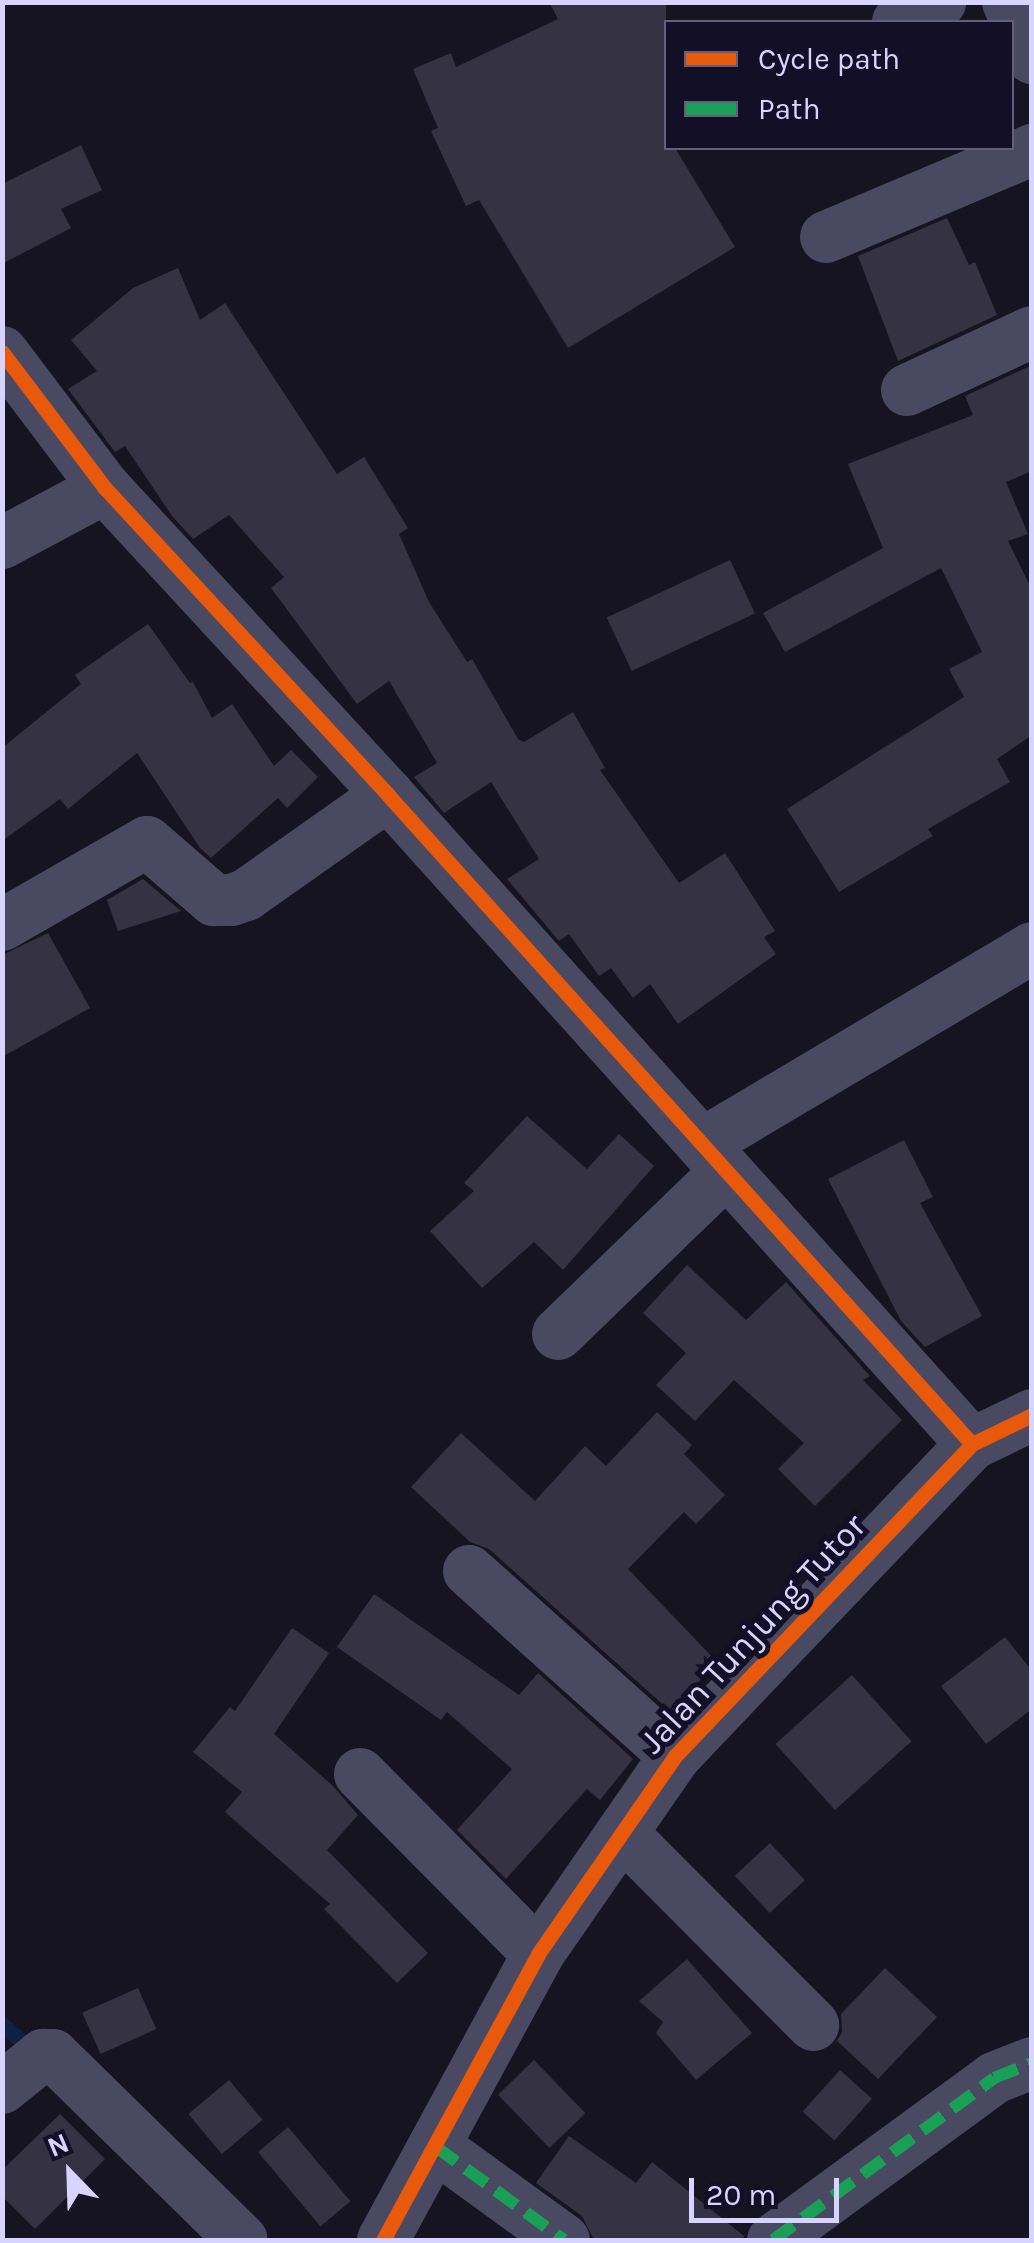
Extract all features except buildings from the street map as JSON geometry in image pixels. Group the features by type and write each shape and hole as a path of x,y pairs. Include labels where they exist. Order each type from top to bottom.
{"street":[{"path":"902,20 940,2"},
{"path":"826,237 1032,150"},
{"path":"907,390 1032,332"},
{"path":"2,352 105,488 388,795 972,1444 1032,1415"},
{"path":"2,544 105,488"},
{"path":"2,925 148,842 214,900 230,900 246,894 388,795"},
{"path":"558,1334 714,1158 1032,948"},
{"name":"Jalan Tunjung Tutor","path":"383,2240 538,1954 674,1756 972,1444"},
{"path":"469,1572 674,1756"},
{"path":"360,1774 538,1954"},
{"path":"622,1833 813,2025"},
{"path":"2,2088 44,2055 54,2055 242,2240"},
{"path":"773,2240 994,2078 1032,2063"},
{"path":"436,2147 564,2240"}],"waterway":[{"path":"2,2024 33,2051"}],"marked path":[{"path":"773,2240 994,2078 1032,2063"},
{"path":"436,2147 564,2240"}],"cycle path":[{"path":"2,352 105,488 388,795 972,1444 1032,1415"},
{"path":"383,2240 538,1954 675,1756 972,1444"}]}
